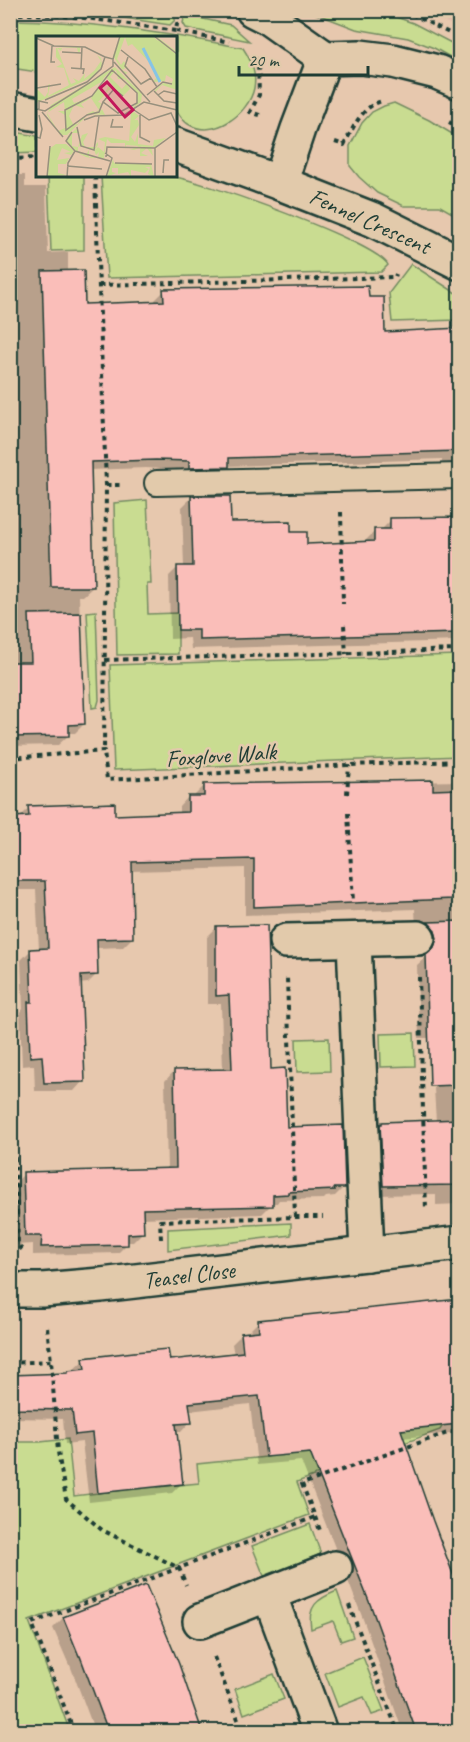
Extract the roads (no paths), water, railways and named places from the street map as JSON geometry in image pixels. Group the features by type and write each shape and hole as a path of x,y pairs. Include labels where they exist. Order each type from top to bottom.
{"street":[{"path":"253,10 267,17 325,58 360,57 393,61 437,72 459,82"},
{"name":"Fennel Crescent","path":"280,183 325,58"},
{"path":"10,109 36,114"},
{"name":"Fennel Crescent","path":"177,146 374,220 459,262"},
{"path":"286,941 354,926 418,938"},
{"path":"354,926 366,1254"},
{"name":"Teasel Close","path":"26,1290 161,1279 459,1244"},
{"path":"200,1621 335,1568"},
{"path":"268,1594 320,1731"}],"lane":[{"path":"157,483 459,476"}]}
